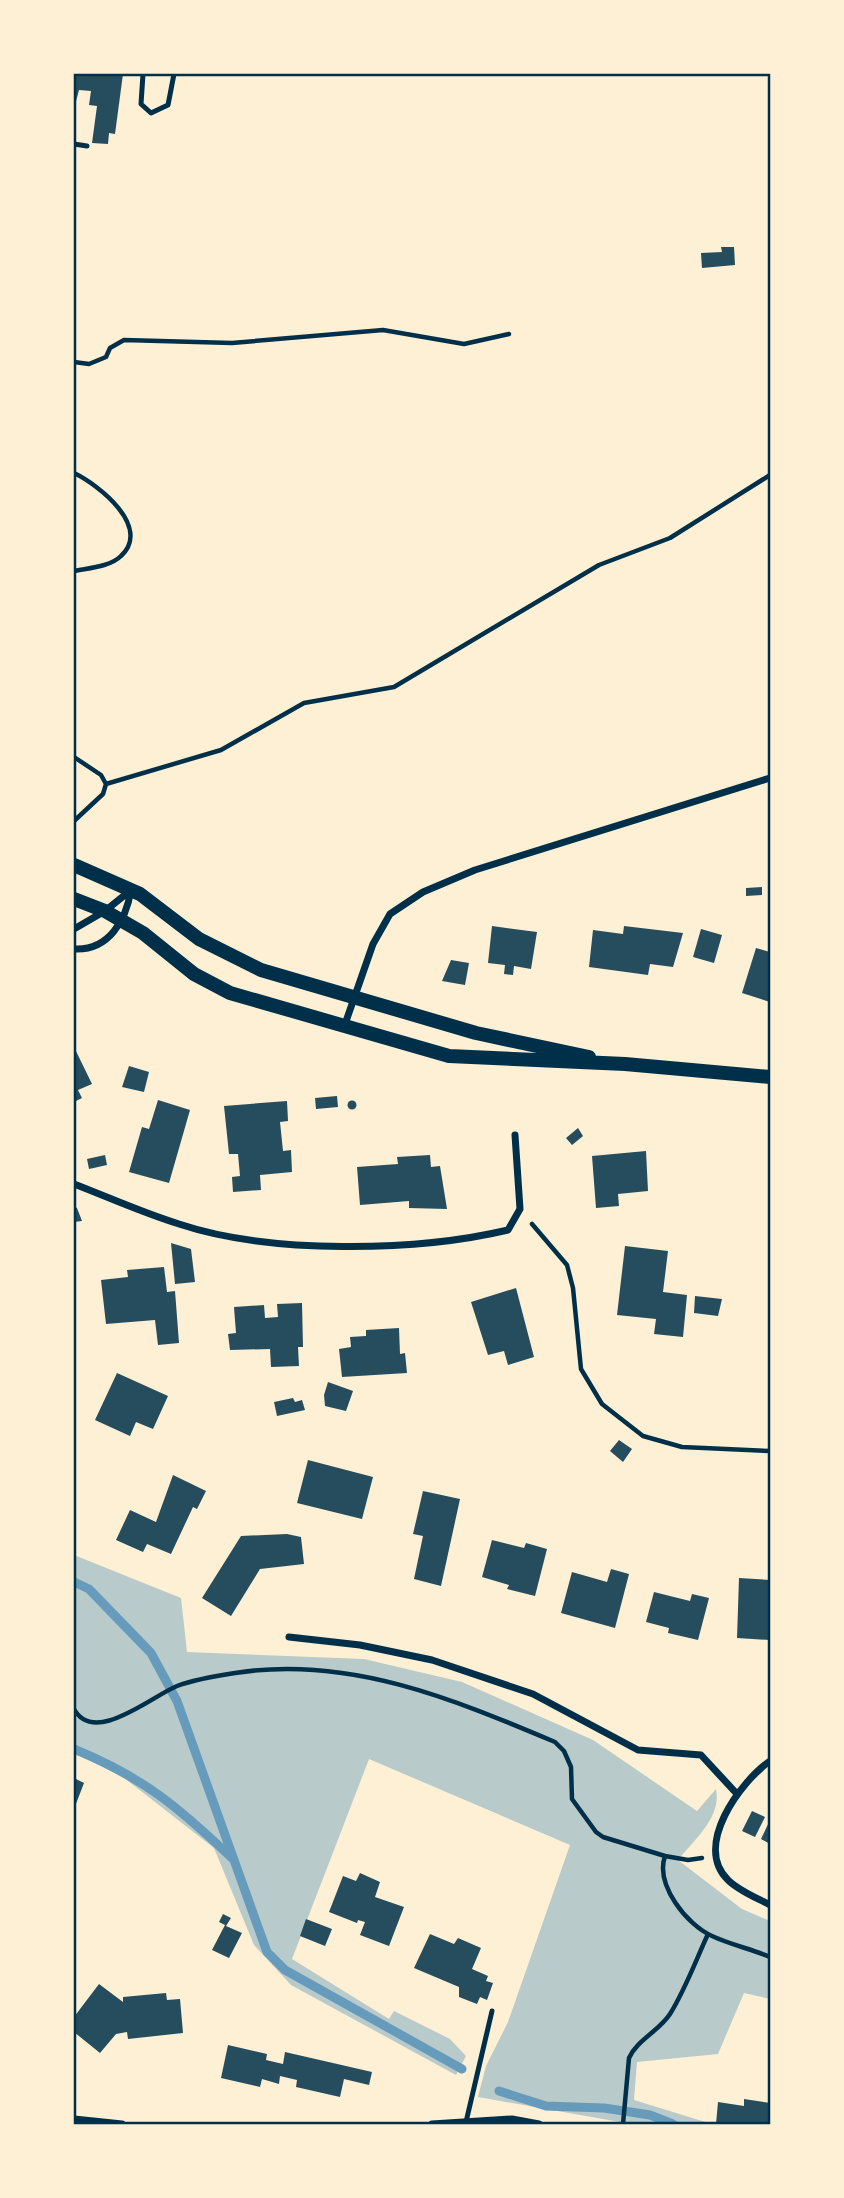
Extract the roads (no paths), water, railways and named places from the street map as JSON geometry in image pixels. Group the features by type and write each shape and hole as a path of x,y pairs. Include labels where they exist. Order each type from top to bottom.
{"main road":[{"path":"74,865 131,890 221,952 261,971 477,1032 625,1064"},
{"path":"74,899 105,911 143,933 194,974 219,988 449,1056 625,1064 771,1077"}],"street":[{"path":"344,1027 373,944 390,914 423,892 475,870 771,778"},
{"path":"74,929 105,911 131,890"},
{"path":"74,949 83,950 101,943 116,932 131,890"},
{"path":"74,1184 181,1225 278,1245 351,1246 471,1239 508,1230 520,1209 515,1135"},
{"path":"289,1637 360,1645 432,1661 533,1694 638,1750 701,1755 737,1794"},
{"path":"771,1761 753,1773 737,1794 716,1836 715,1856 727,1879 771,1905"},
{"path":"74,2119 122,2124"},
{"path":"432,2124 512,2119 539,2124"}],"lane":[{"path":"143,74 141,104 151,113 167,104 174,74"},
{"path":"74,144 87,146"},
{"path":"466,2122 492,2011"}],"waterway":[{"path":"74,1582 89,1589 151,1653 177,1701 267,1952 285,1970 462,2069"},
{"path":"74,1749 120,1771 159,1795 232,1858"},
{"path":"499,2091 546,2106 604,2108 650,2115 673,2124"}]}
